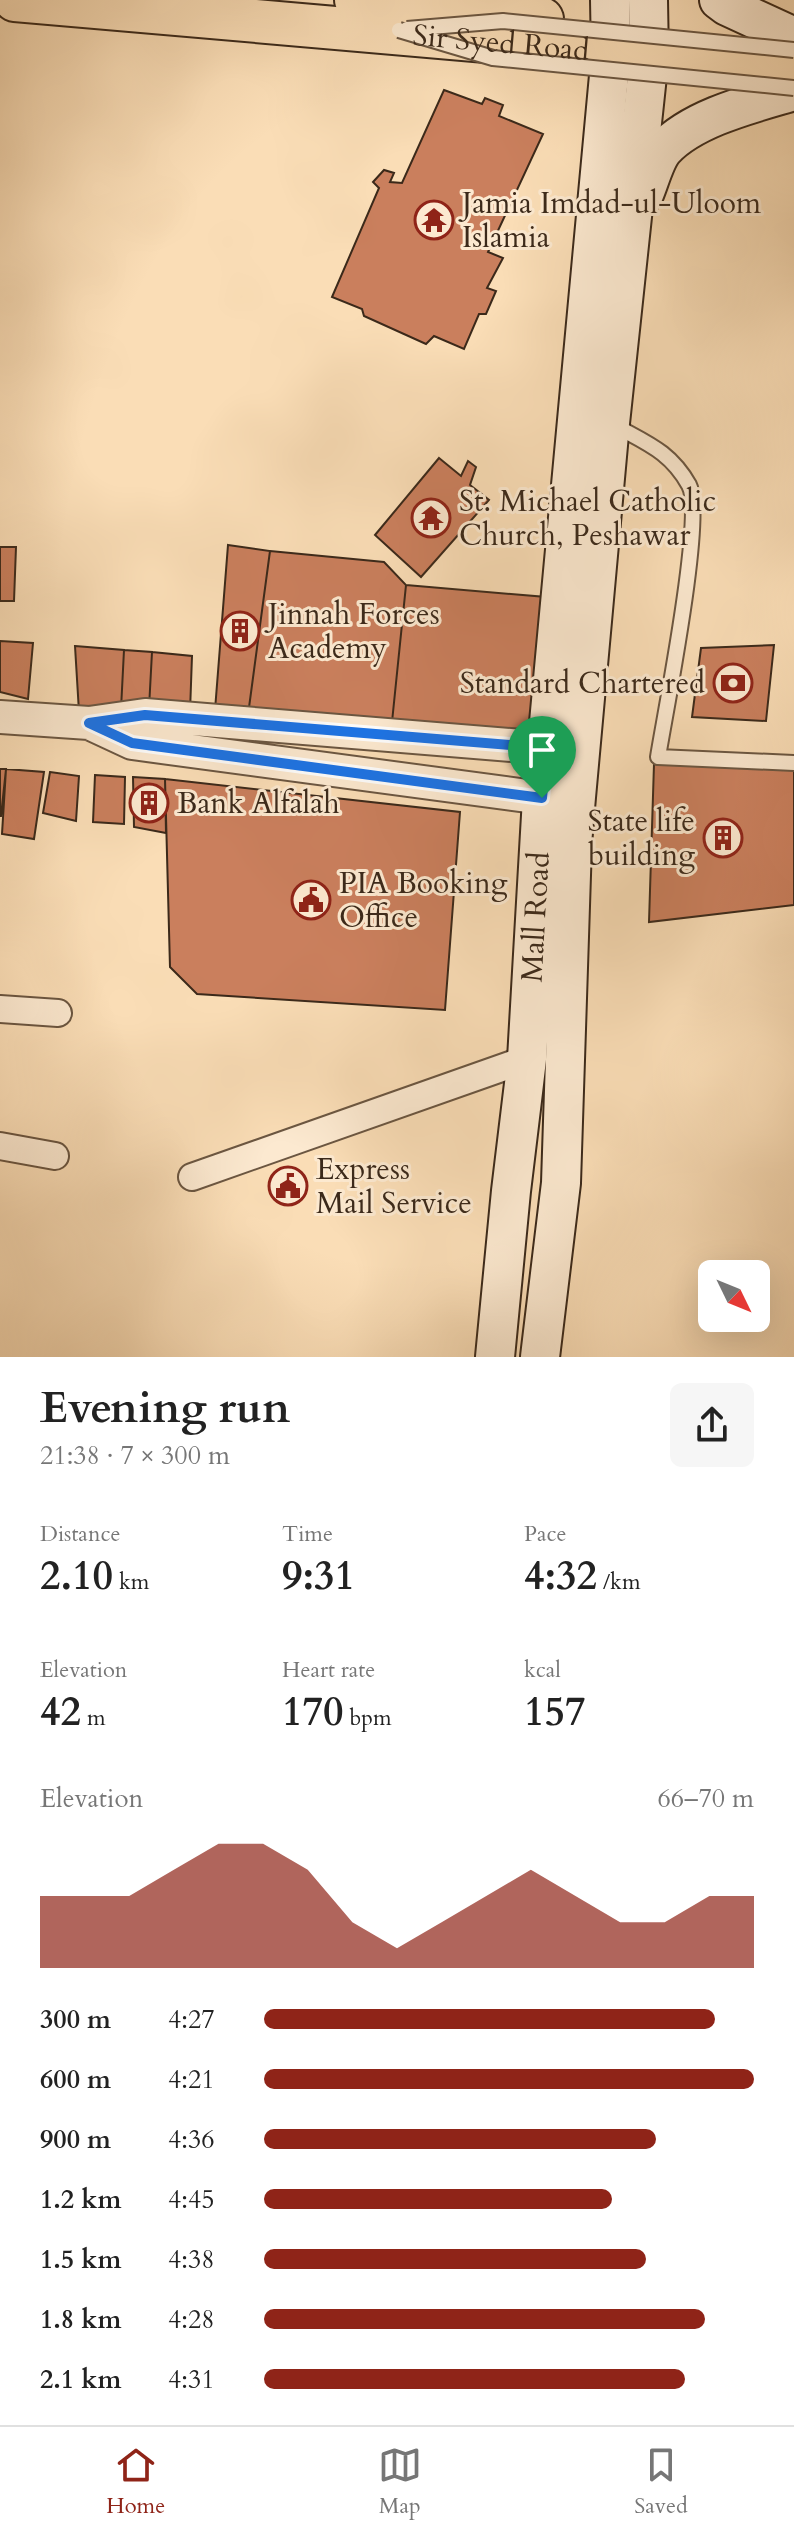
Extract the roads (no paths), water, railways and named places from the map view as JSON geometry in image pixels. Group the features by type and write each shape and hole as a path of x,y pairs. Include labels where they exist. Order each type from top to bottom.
{"main road":[{"name":"Sir Syed Road","path":"15,0 630,28 794,39"},
{"name":"Sir Syed Road","path":"356,0 630,28 794,68"},
{"path":"719,0 794,39"},
{"name":"Mall Road","path":"540,1357 561,1183 572,844 631,223 630,28"},
{"name":"Mall Road","path":"495,1357 527,1059 547,748 630,28"},
{"path":"631,223 663,150 694,126 794,89"}],"street":[{"path":"0,717 89,723 145,715 547,748"},
{"path":"89,723 132,743 542,798 559,818 572,844"},
{"path":"0,1009 58,1013"},
{"path":"192,1177 527,1059"},
{"path":"0,1146 55,1156"}],"lane":[{"path":"68,1 399,30 503,21 794,50"},
{"path":"399,30 493,58 794,89"},
{"path":"610,423 669,456 691,488 688,579 658,757 794,763"}],"place":[{"name":"Jamia Imdad-ul-Uloom Islamia","path":"434,220"},
{"name":"St. Michael Catholic Church, Peshawar","path":"431,518"},
{"name":"Jinnah Forces Academy","path":"240,631"},
{"name":"Standard Chartered","path":"733,683"},
{"name":"Bank Alfalah","path":"149,803"},
{"name":"State life building","path":"723,838"},
{"name":"PIA Booking Office","path":"311,900"},
{"name":"Express Mail Service","path":"288,1186"}]}
